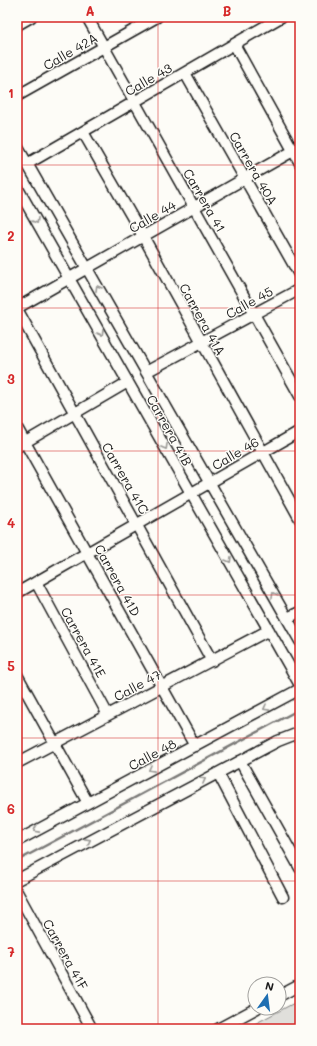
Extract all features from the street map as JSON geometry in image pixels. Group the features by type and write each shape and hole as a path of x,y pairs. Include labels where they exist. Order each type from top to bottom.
{"street":[{"path":"17,25 31,17"},
{"name":"Carrera 41","path":"87,17 300,396"},
{"name":"Calle 42A","path":"17,96 156,17"},
{"name":"Calle 43","path":"27,164 281,17"},
{"path":"234,44 297,149 300,163"},
{"name":"Carrera 40A","path":"185,73 246,178 300,276"},
{"name":"Carrera 41A","path":"83,132 143,236 262,453 300,519"},
{"name":"Carrera 41B","path":"17,146 300,641"},
{"name":"Calle 44","path":"17,308 297,149"},
{"name":"Carrera 41B","path":"17,187 300,685"},
{"name":"Calle 45","path":"146,372 300,289"},
{"name":"Carrera 41C","path":"17,308 74,414 138,524 212,661"},
{"path":"21,445 128,382"},
{"name":"Carrera 41D","path":"17,428 21,445 88,553 195,746"},
{"name":"Calle 46","path":"17,593 300,431"},
{"name":"Carrera 41E","path":"36,582 108,715"},
{"path":"287,618 300,612"},
{"name":"Calle 47","path":"17,763 269,630"},
{"path":"17,675 88,803"},
{"name":"Calle 48","path":"17,841 300,689"},
{"path":"17,880 240,760 278,741 296,734 300,734"},
{"path":"240,760 299,863"},
{"path":"218,773 283,897"},
{"name":"Carrera 41F","path":"17,892 92,1029"},
{"path":"287,992 300,985"},
{"path":"218,1029 247,1013"}],"shaded area":[{"path":"300,1000 300,1029 245,1029 270,1016 287,1016 287,1007"}],"waterway":[{"path":"17,861 300,709"}]}
